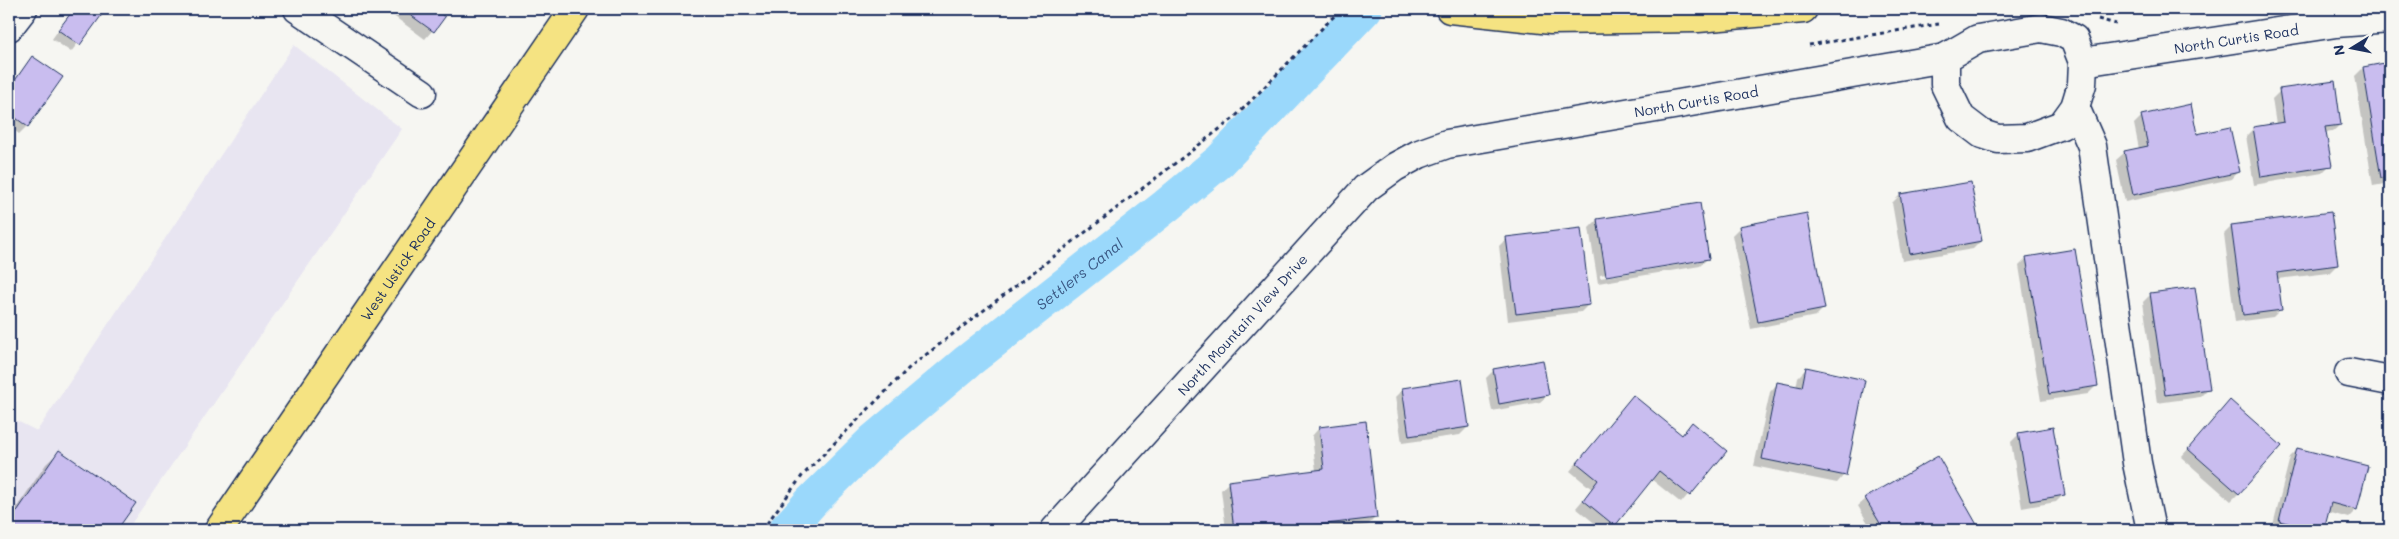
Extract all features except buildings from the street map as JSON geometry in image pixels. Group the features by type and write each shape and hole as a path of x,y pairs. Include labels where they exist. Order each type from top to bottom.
{"main road":[{"name":"West Ustick Road","path":"219,530 575,9"},
{"path":"1450,9 1551,20 1698,18 1803,9"}],"street":[{"path":"9,27 22,9"},
{"path":"298,9 422,93"},
{"name":"North Curtis Road","path":"1447,144 1945,58 1978,38 2041,28 2061,32 2074,39 2084,62 2336,23 2390,19"},
{"path":"1945,58 1945,85 1962,118 1982,134 1998,139 2027,138 2062,124 2075,107 2082,84 2084,62"},
{"path":"2075,107 2092,146 2137,463 2151,530"},
{"name":"North Mountain View Drive","path":"1055,530 1366,188 1419,154 1447,144"},
{"path":"2349,373 2390,381"}],"path":[{"path":"762,530 802,476 910,367 1234,118 1341,9"},
{"path":"1809,44 1943,23"}],"shaded area":[{"path":"294,45 402,129 127,530 9,530 9,417 37,431"}],"waterway":[{"name":"Settlers Canal","path":"786,530 812,501 872,442 968,361 1166,206 1220,161 1365,9"}]}
